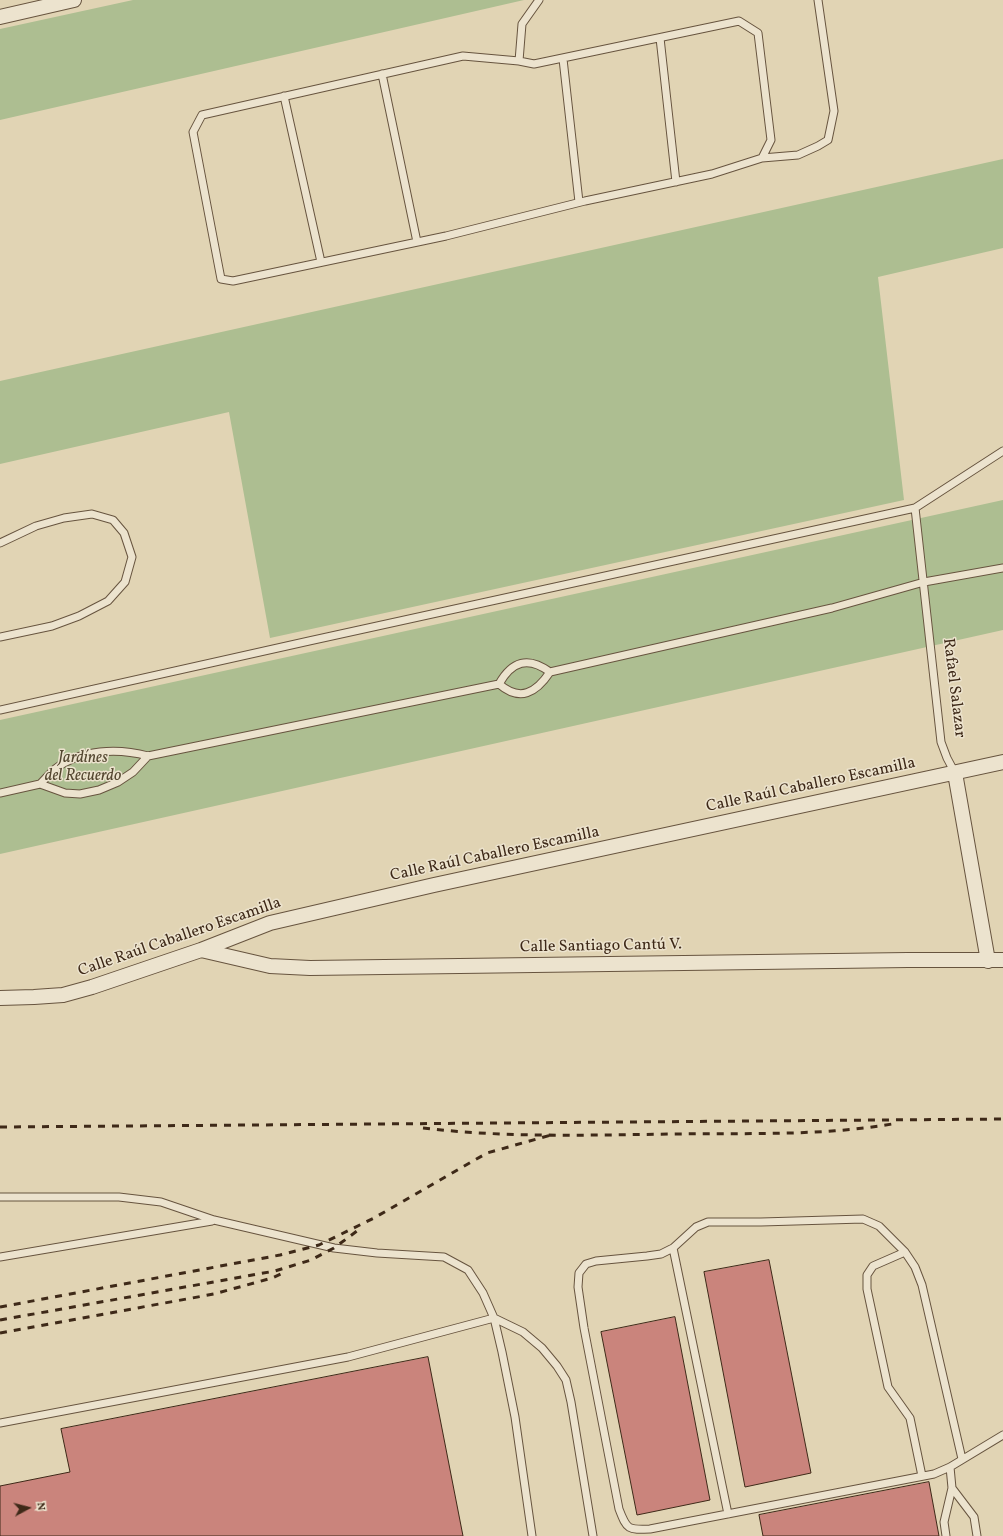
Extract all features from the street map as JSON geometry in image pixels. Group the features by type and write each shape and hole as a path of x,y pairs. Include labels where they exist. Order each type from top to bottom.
{"street":[{"path":"0,17 29,5 74,0"},
{"name":"Calle Raúl Caballero Escamilla","path":"0,998 63,994 92,987 201,950 270,923 434,885 1003,762"},
{"name":"Rafael Salazar","path":"955,773 988,961"},
{"name":"Calle Santiago Cantú V.","path":"201,950 270,966 310,968 1003,960"}],"lane":[{"path":"519,61 522,24 539,0"},
{"path":"762,158 771,140 758,33 739,21 534,64 519,61 463,56 202,115 193,132 221,279 233,281 417,242 579,202 712,174 762,158 798,155 818,146 828,140 834,111 818,0"},
{"path":"660,38 676,182"},
{"path":"563,58 579,202"},
{"path":"382,74 417,242"},
{"path":"284,96 322,262"},
{"path":"0,710 916,508 1003,451"},
{"name":"Rafael Salazar","path":"916,508 941,742 955,773"},
{"path":"0,543 36,526 64,518 92,514 113,520 124,533 132,557 125,582 108,601 79,616 52,626 0,637"},
{"path":"499,684 516,694 526,693 537,688 550,672 832,608 924,582 1003,568"},
{"path":"0,793 40,784 55,769 72,758 93,753 114,750 131,751 148,756 499,684 509,670 518,664 528,662 540,664 550,672"},
{"path":"40,784 65,793 80,794 99,790 118,782 134,772 148,756"},
{"path":"0,1198 126,1198 161,1202 214,1220 334,1248 377,1253 444,1257 468,1270 483,1293 494,1318 515,1417 532,1536"},
{"path":"0,1257 214,1220"},
{"path":"962,1459 922,1285 915,1267 905,1252 879,1226 863,1220 708,1222 696,1227 673,1248 661,1254 596,1261 586,1264 579,1273 578,1287 584,1328 619,1509 624,1524 634,1530 650,1529 934,1474 950,1467 1003,1435"},
{"path":"673,1248 728,1514"},
{"path":"905,1252 873,1266 867,1275 867,1289 888,1387 910,1418 922,1476"},
{"path":"0,1423 348,1357 494,1318 523,1332 542,1348 566,1380 593,1536"},
{"path":"946,1536 944,1522 952,1488 950,1467"},
{"path":"952,1488 974,1517 977,1536"}],"green space":[{"path":"133,0 524,0 0,120 0,29"},
{"path":"1003,159 1003,248 878,277 904,500 270,638 229,412 0,464 0,381"},
{"name":"Jardínes del Recuerdo","path":"1003,500 1003,630 0,854 0,720"}],"building":[{"path":"769,1260 811,1473 745,1487 704,1272"},
{"path":"675,1317 710,1500 637,1515 601,1332"},
{"path":"428,1357 463,1536 0,1536 0,1486 70,1472 61,1429"},
{"path":"929,1482 939,1536 763,1536 759,1515"}],"railway":[{"path":"0,1127 1003,1119"},
{"path":"423,1128 518,1135 758,1134 839,1130 892,1124"},
{"path":"0,1307 280,1255 319,1245 374,1218 487,1153 551,1135"},
{"path":"0,1320 275,1271 311,1260 334,1248 357,1231"},
{"path":"0,1333 214,1294 272,1278 283,1273"}]}
